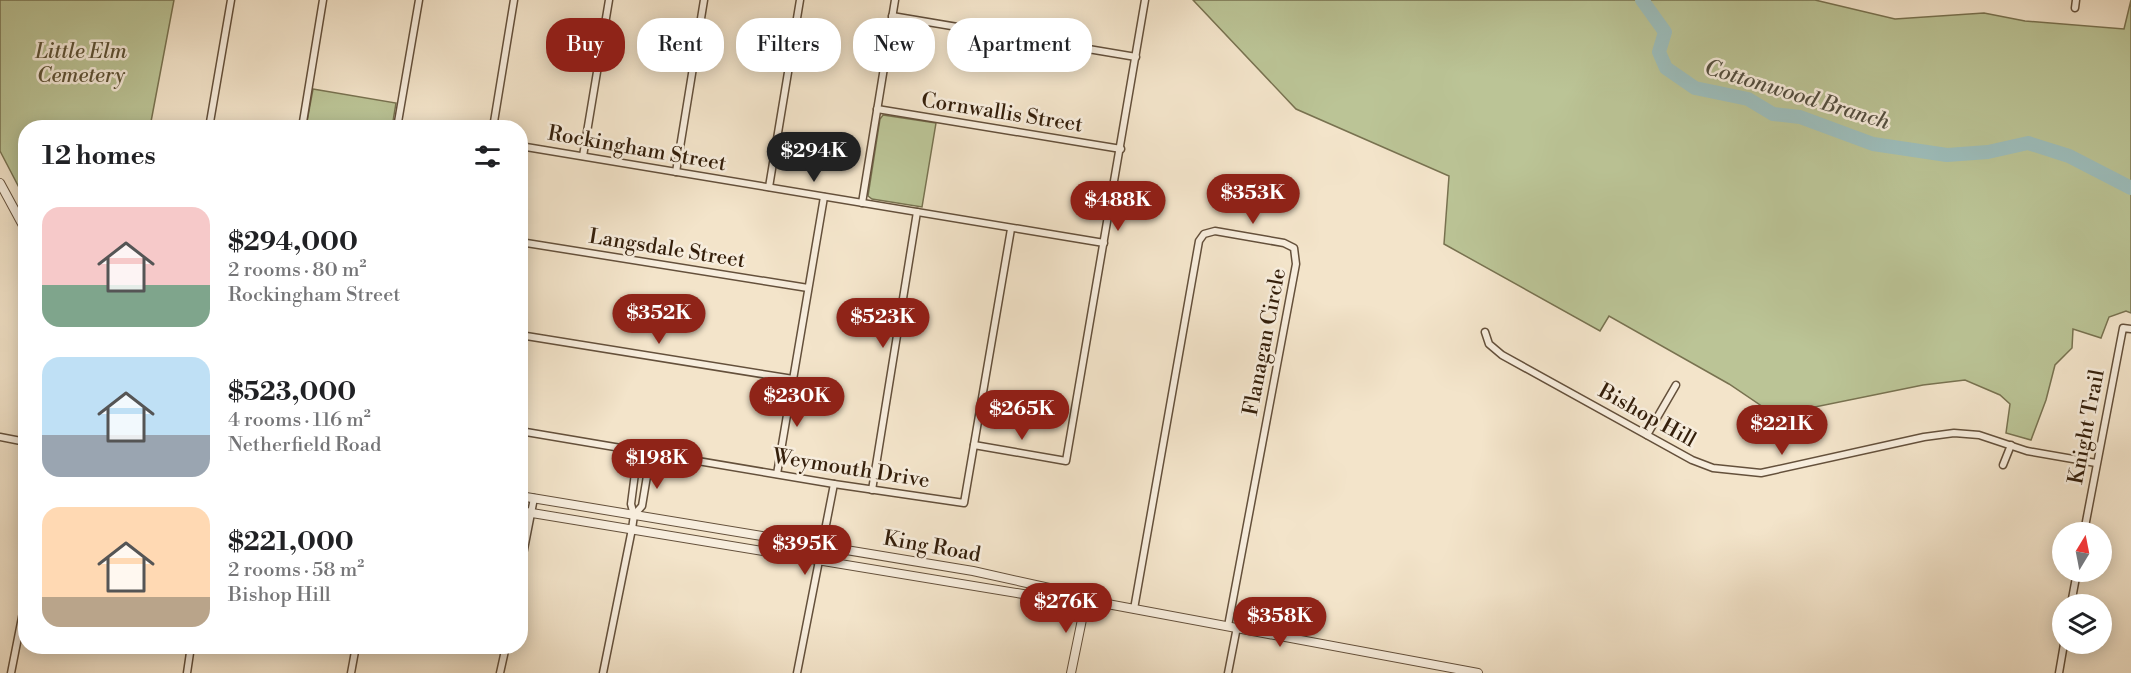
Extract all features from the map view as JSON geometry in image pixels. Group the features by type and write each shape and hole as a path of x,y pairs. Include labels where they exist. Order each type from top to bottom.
{"street":[{"path":"210,120 231,0"},
{"path":"303,120 323,0"},
{"path":"398,120 419,0"},
{"path":"494,120 514,0"},
{"path":"583,156 609,0"},
{"path":"676,172 705,0"},
{"path":"769,188 800,0"},
{"path":"862,203 895,0"},
{"path":"1011,229 974,445 1066,460 1145,0"},
{"path":"2074,8 2076,0"},
{"path":"892,16 1136,57"},
{"name":"Cornwallis Street","path":"877,109 1121,149"},
{"name":"Rockingham Street","path":"528,147 1104,243"},
{"path":"0,183 18,216"},
{"path":"777,474 824,197"},
{"path":"872,490 917,212"},
{"name":"Flanagan Circle","path":"1134,609 1199,241 1204,234 1215,231 1284,243 1294,248 1296,264 1232,627"},
{"name":"Langsdale Street","path":"528,243 808,288"},
{"name":"Knight Trail","path":"2086,522 2123,328 2131,329"},
{"name":"Bishop Hill","path":"1485,332 1489,344 1502,355 1692,460 1713,468 1761,473 1924,437 1954,433 1979,435 2027,451 2097,463"},
{"path":"528,336 793,379"},
{"path":"1647,435 1676,385"},
{"name":"Weymouth Drive","path":"528,432 834,484 964,503 974,445"},
{"path":"0,437 18,440"},
{"path":"2003,465 2011,445"},
{"path":"603,673 632,529 634,515 631,504 638,450"},
{"path":"634,515 642,506 651,452"},
{"path":"797,673 834,484"},
{"name":"King Road","path":"528,497 973,572 1072,593 1086,600 1478,673"},
{"path":"528,531 534,498"},
{"name":"King Road","path":"528,512 1071,602 1086,600"},
{"path":"688,539 692,525"},
{"path":"913,576 915,562"},
{"path":"1071,673 1086,600"},
{"path":"1228,673 1232,627"},
{"path":"11,673 18,638"},
{"path":"187,673 190,654"},
{"path":"351,673 355,654"},
{"path":"500,673 504,654"},
{"path":"2059,673 2062,654"}],"green space":[{"name":"Little Elm Cemetery","path":"0,0 174,0 151,120 18,120 18,186 0,151"},
{"path":"1193,0 1815,0 1895,19 1984,13 2025,21 2124,29 2131,0 2131,313 2126,311 2109,317 2101,338 2073,329 2072,348 2055,365 2046,400 2031,440 2006,433 2010,404 2000,395 1965,380 1923,385 1775,415 1729,384 1609,316 1600,331 1444,244 1449,176 1296,109"},
{"path":"313,89 396,103 393,120 307,120"},
{"path":"883,115 936,123 922,207 872,199 868,196 880,119"}],"waterway":[{"name":"Cottonwood Branch","path":"1642,0 1665,32 1659,52 1666,68 1695,88 1748,99 1773,114 1800,117 1873,144 1947,155 1988,152 2028,143 2069,156 2131,188"}]}
